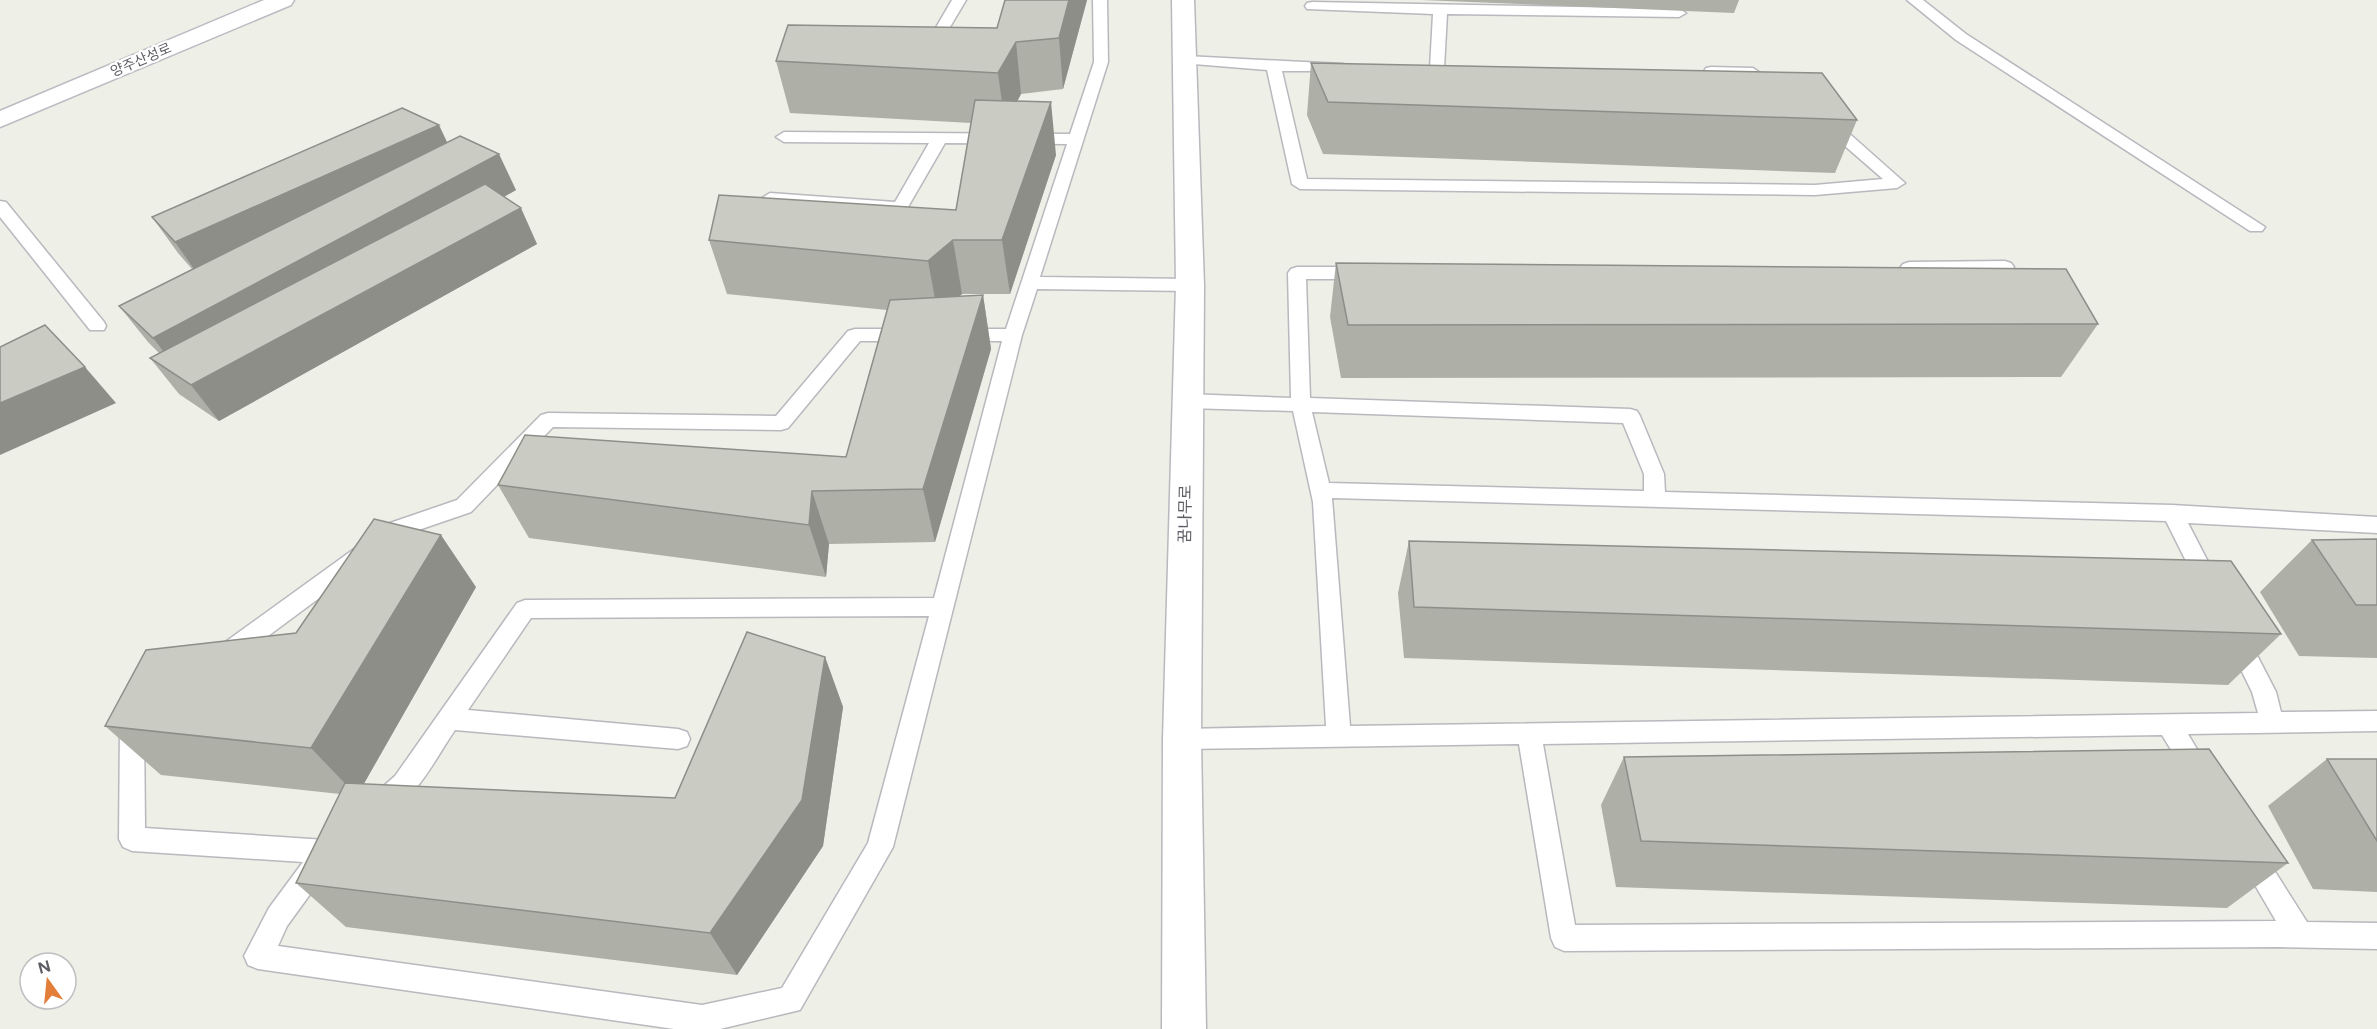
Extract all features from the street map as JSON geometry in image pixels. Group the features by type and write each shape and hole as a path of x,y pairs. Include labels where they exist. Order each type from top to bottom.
{"street":[{"name":"양주산성로","path":"0,120 283,0"},
{"name":"꿈나무로","path":"1184,0 1190,285 1182,739 1184,1029"}],"lane":[{"path":"911,39 935,41 959,0"},
{"path":"942,607 525,609 404,784 343,837 278,917 258,956 702,1019 790,1000 880,847 1013,335 1101,62 1100,0"},
{"path":"1914,0 1961,37 2256,227"},
{"path":"1312,6 1679,13"},
{"path":"1437,68 1440,10"},
{"path":"1186,60 1274,66 1355,67"},
{"path":"1274,66 1300,184 1815,190 1897,183 1814,111"},
{"path":"1700,71 1748,71 1786,94"},
{"path":"784,137 1076,139"},
{"path":"770,198 900,207 940,138"},
{"path":"0,206 97,326"},
{"path":"1885,268 2005,267"},
{"path":"1339,737 1323,502 1301,405 1297,273 1381,272"},
{"path":"1030,283 1190,285"},
{"path":"207,668 397,529 464,506 548,420 781,423 855,335 1013,335"},
{"path":"1187,401 1630,416 1654,474 1655,499"},
{"path":"1320,490 2172,513 2377,525"},
{"path":"2172,513 2264,692 2272,722"},
{"path":"150,709 130,723 132,839 343,837"},
{"path":"449,718 678,740"},
{"path":"1182,739 2377,721"},
{"path":"2168,724 2212,794"},
{"path":"1529,734 1564,938 2377,936"},
{"path":"2237,834 2300,935"}],"building":[{"path":"1005,0 1069,0 1059,38 1016,42 998,73 776,61 788,25 997,28"},
{"path":"1311,63 1822,73 1857,120 1328,102"},
{"path":"975,100 1051,102 1002,240 953,240 928,261 709,240 719,195 956,210"},
{"path":"402,108 439,125 175,242 152,217"},
{"path":"460,136 499,154 153,338 119,306"},
{"path":"485,184 521,208 191,385 150,358"},
{"path":"1336,263 2066,269 2098,324 1348,325"},
{"path":"983,295 923,489 812,491 809,525 498,485 525,435 846,457 890,300"},
{"path":"45,325 85,367 0,403 0,347"},
{"path":"374,519 441,535 311,748 105,726 146,650 296,633"},
{"path":"2377,539 2377,605 2356,605 2312,540"},
{"path":"1409,541 2231,561 2281,634 1414,607"},
{"path":"747,632 825,657 802,800 710,933 296,883 345,783 675,798"},
{"path":"2209,749 2288,863 1641,841 1624,757"},
{"path":"2327,759 2377,759 2377,841"}]}
